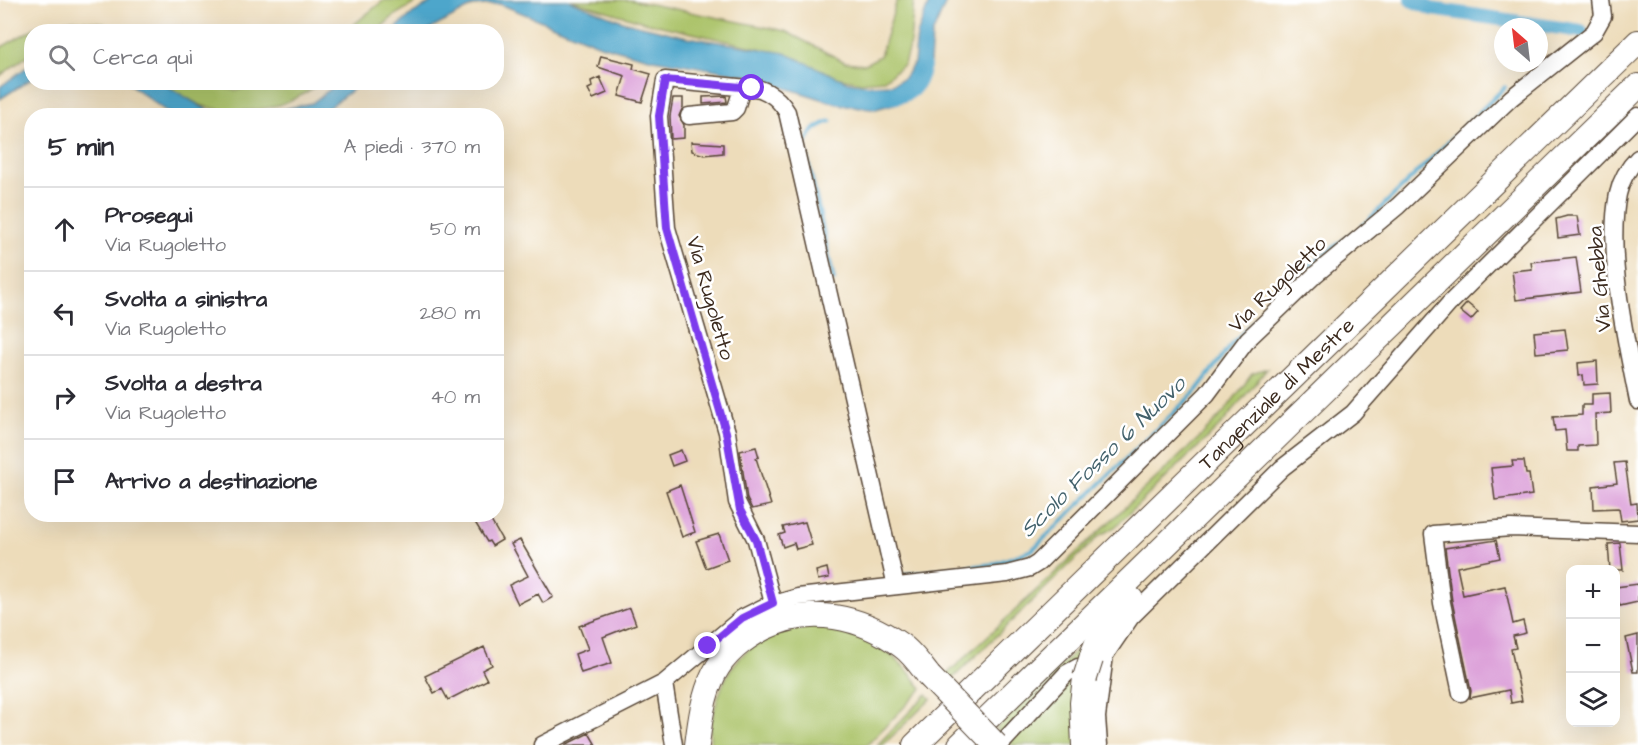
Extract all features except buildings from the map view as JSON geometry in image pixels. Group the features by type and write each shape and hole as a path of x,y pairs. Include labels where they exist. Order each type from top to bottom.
{"highway":[{"name":"Tangenziale di Mestre","path":"915,745 1638,42"},
{"name":"Tangenziale di Mestre","path":"960,745 1638,86"},
{"path":"1084,745 1082,703 1092,670 1094,648 1117,613 1198,533 1220,492"},
{"path":"700,738 704,702 715,673 733,650 753,634 775,623 797,617 842,617 862,623 903,647 998,745"},
{"path":"897,745 915,727 939,722"}],"street":[{"name":"Via Rugoletto","path":"542,745 664,683 742,618 773,603 798,597 1018,572 1030,568 1048,555 1207,394 1248,339 1290,298 1398,206 1511,98 1594,32 1604,16 1600,0"},
{"name":"Via Rugoletto","path":"773,603 756,540 740,510 726,432 667,228 659,116 665,80 748,88 772,95 789,117 896,586"},
{"path":"689,116 732,112 741,92 748,88"},
{"path":"1099,745 1092,670 1131,617 1282,468 1353,413 1449,304 1638,116"},
{"name":"Via Ghebba","path":"1638,158 1624,177 1616,216 1617,269 1638,401"},
{"path":"1461,693 1442,603 1433,534 1511,528 1638,533"},
{"path":"998,745 1067,673 1078,667 1092,670"},
{"path":"664,683 674,745"}],"green space":[{"path":"384,0 420,0 385,24 355,24"},
{"path":"570,0 630,0 785,31 845,62 865,64 880,56 897,0 914,0 910,43 904,64 884,80 861,82 819,74 789,55 644,22"},
{"path":"73,20 104,24 47,24"},
{"path":"24,34 24,58 0,76 0,48"},
{"path":"174,90 310,90 294,99 268,108 211,108 187,99"},
{"path":"1267,369 1222,424 1115,527 1099,536 950,681 945,676 1199,438 1225,411 1252,374"},
{"path":"808,625 844,632 874,644 899,662 922,689 867,745 711,745 710,729 716,704 722,686 738,659 760,642"},
{"path":"1087,640 1083,657 1003,735 996,728"},
{"path":"1076,670 1076,745 1012,745 1008,741"},
{"path":"927,694 931,699 883,745 877,745"}],"water":[{"path":"436,0 568,0 625,22 687,37 785,53 848,82 870,85 892,84 904,78 914,63 917,35 930,0 947,0 932,35 930,62 918,87 897,103 876,109 837,104 745,75 653,59 603,46 500,4 473,6 440,24 401,24 413,13"},
{"path":"24,69 24,84 0,99 0,87"},
{"path":"137,90 174,90 204,108 162,108"},
{"path":"329,90 352,90 328,108 288,108 312,103"}],"waterway":[{"path":"1411,0 1432,9 1581,31"},
{"path":"888,98 903,96 913,90 920,80 924,66"},
{"name":"Scolo Fosso 6 Nuovo","path":"1362,226 1505,87"},
{"name":"Scolo Fosso 6 Nuovo","path":"831,121 814,130 805,147 834,280"},
{"name":"Scolo Fosso 6 Nuovo","path":"899,575 994,564 1032,550 1196,391 1232,344 1297,275 1354,232"}],"route":[{"path":"708,646 742,618 773,603 756,540 737,502 733,462 726,432 667,228 659,116 665,80 752,88"}]}
